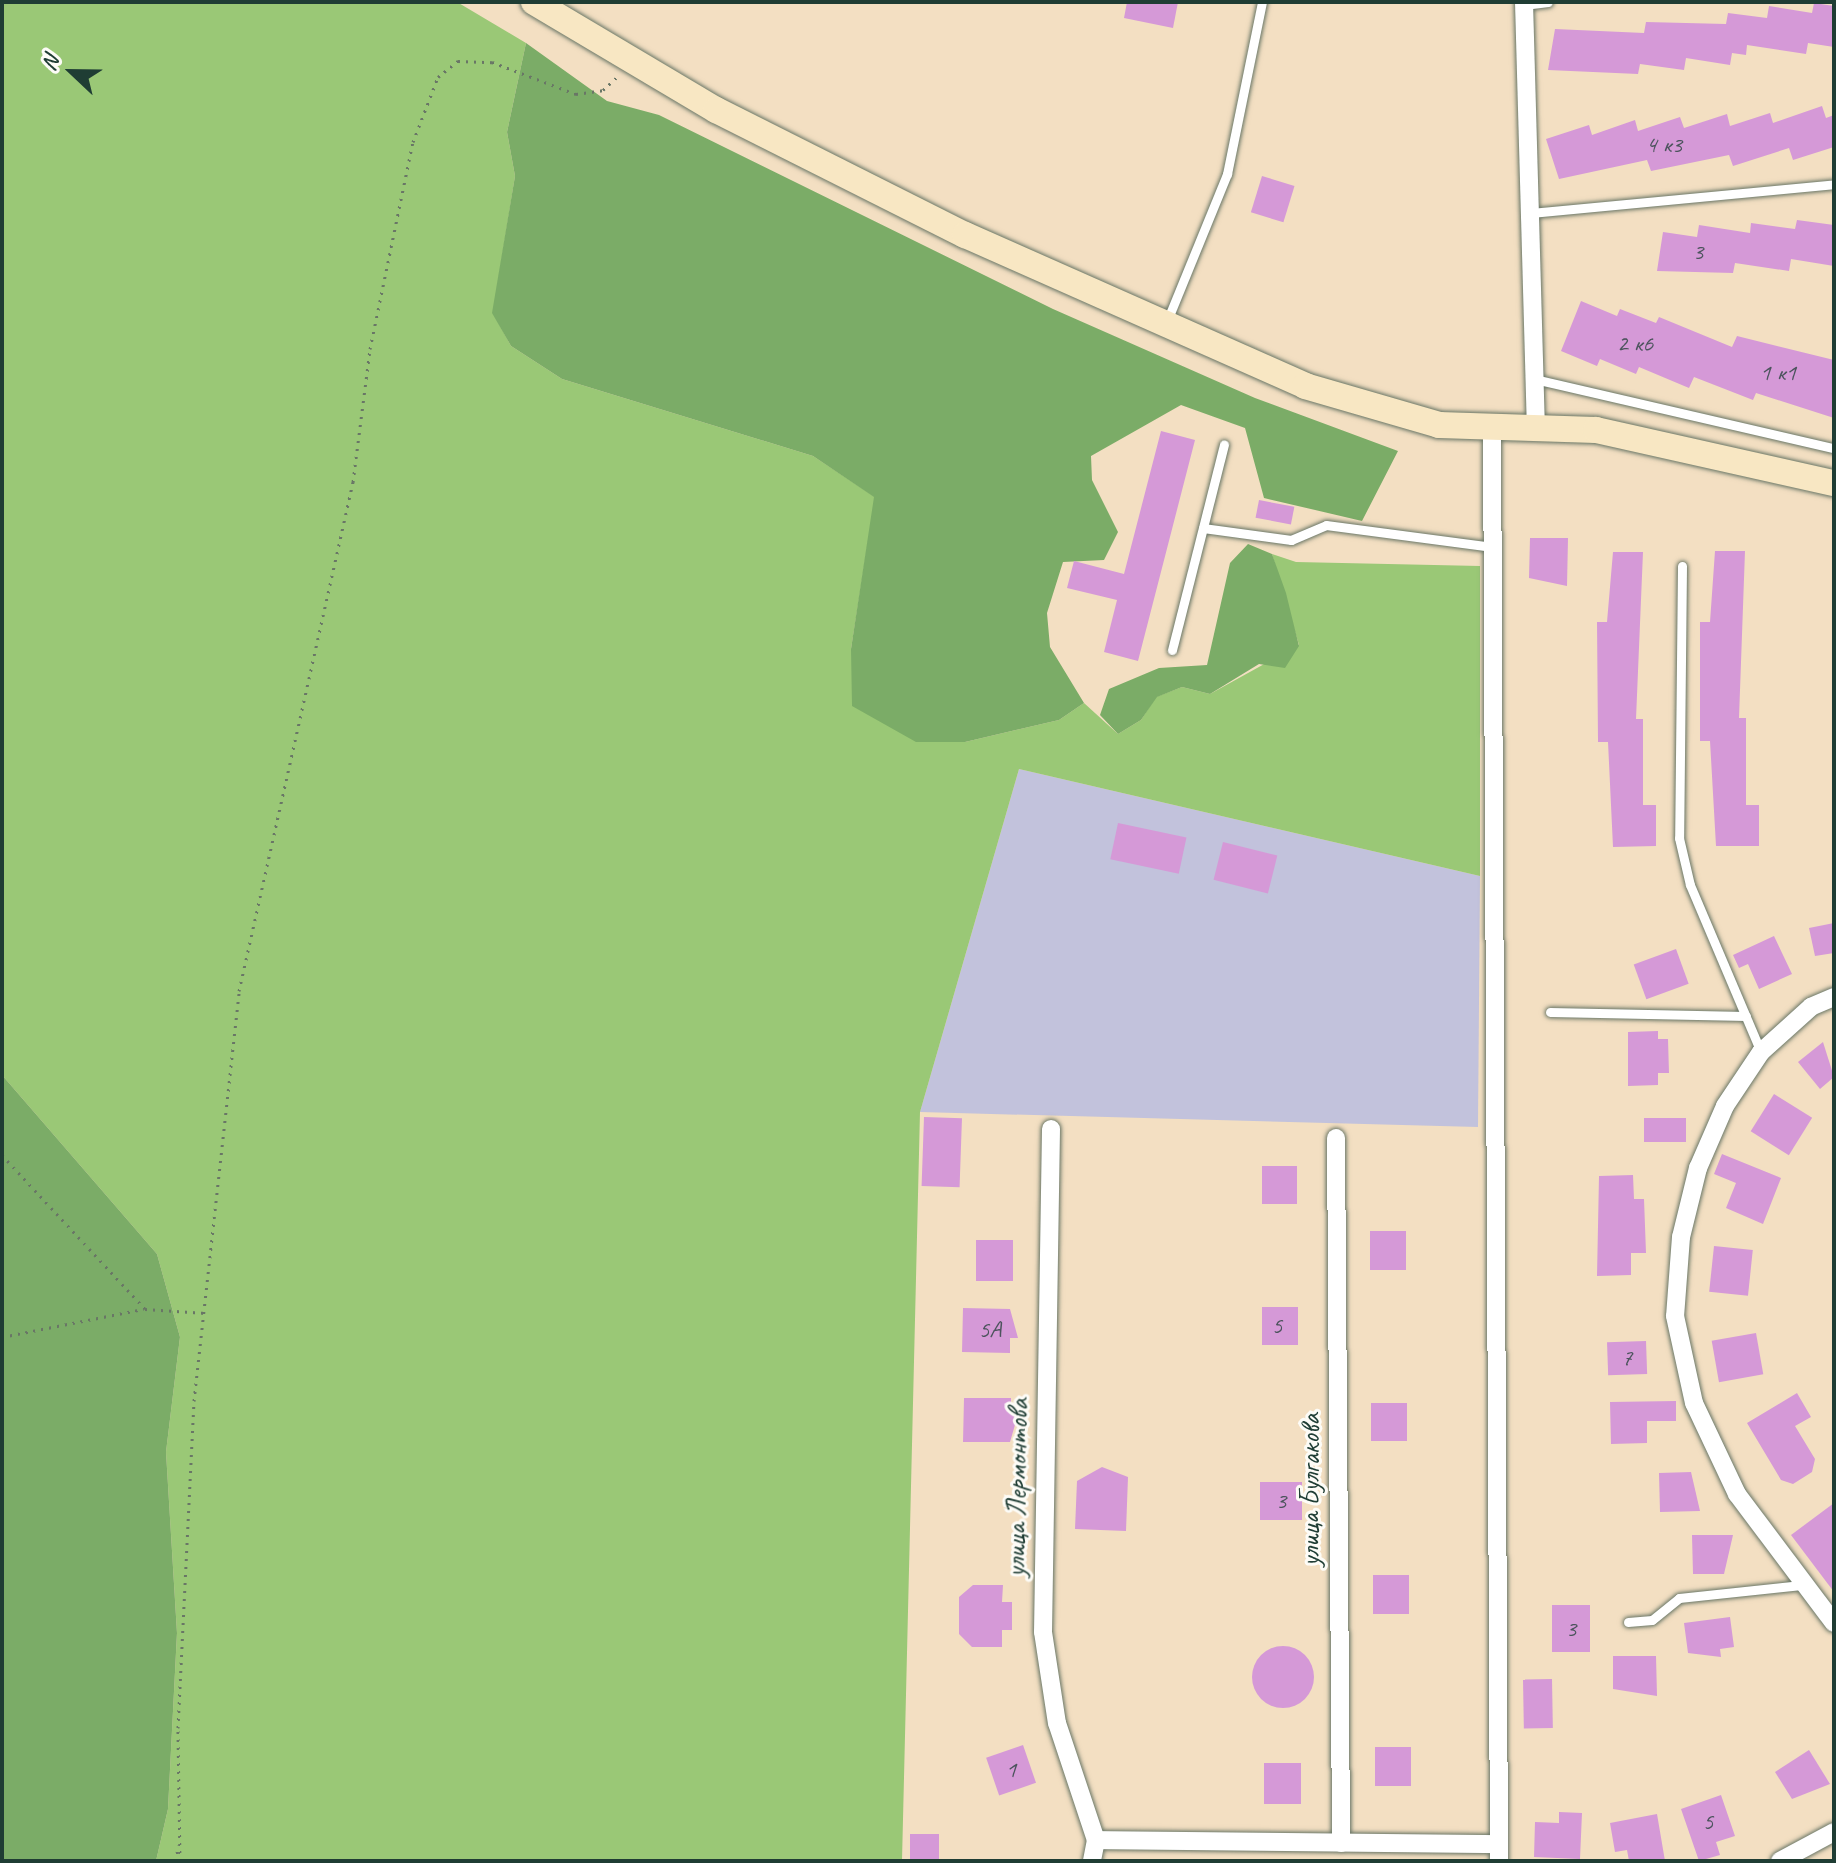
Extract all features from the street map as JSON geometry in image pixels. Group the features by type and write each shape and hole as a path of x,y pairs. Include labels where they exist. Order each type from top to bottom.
{"street":[{"path":"534,2 629,61 1165,328 1380,412 1492,428 1536,425 1596,430 1834,483"},
{"path":"1524,3 1536,425"},
{"path":"1092,1861 1096,1840 1341,1843 1499,1853 1492,428"},
{"path":"1834,997 1811,1007 1761,1052 1725,1106 1698,1168 1681,1237 1675,1316 1700,1416 1737,1494 1801,1585 1834,1623"},
{"name":"улица Лермонтова","path":"1051,1129 1043,1632 1057,1723 1096,1840"},
{"name":"улица Булгакова","path":"1336,1138 1341,1843"},
{"path":"1780,1861 1834,1832"}],"lane":[{"path":"1165,328 1227,174 1262,2"},
{"path":"1524,3 1548,2"},
{"path":"1530,213 1834,184"},
{"path":"1534,379 1834,448"},
{"path":"1172,650 1224,444"},
{"path":"1203,528 1291,540 1326,525 1493,547"},
{"path":"1682,566 1679,838 1690,885 1761,1052"},
{"path":"1550,1012 1746,1016"},
{"path":"1628,1622 1652,1620 1679,1598 1801,1585"}],"path":[{"path":"177,1861 181,1837 178,1728 194,1401 208,1312 239,991 353,482 370,349 413,142 438,77 458,61 492,62 576,94 603,90 629,61"},
{"path":"2,1155 145,1309"},
{"path":"2,1337 145,1309 175,1316 208,1312"}],"shaded area":[{"path":"1019,769 1480,876 1478,1127 920,1112"}],"green space":[{"path":"2,2 457,2 526,43 507,132 515,176 493,313 511,346 562,379 813,456 875,497 851,649 965,742 1059,720 1084,703 1118,734 1141,720 1156,697 1182,687 1210,694 1299,645 1272,554 1296,562 1480,566 1480,876 1019,769 920,1112 902,1861 156,1861 168,1809 177,1633 166,1452 180,1337 157,1254 2,1075"},
{"path":"526,43 607,101 659,115 1053,309 1255,398 1398,451 1362,521 1264,498 1245,428 1181,405 1091,456 1092,480 1118,532 1104,560 1063,562 1047,613 1050,647 1084,703 1059,720 965,742 916,742 852,706 851,649 874,497 813,456 562,379 511,346 492,313 515,176 507,132"},
{"path":"1248,544 1272,554 1286,593 1299,646 1285,668 1259,664 1210,694 1182,687 1157,697 1141,720 1118,734 1100,715 1109,689 1159,668 1207,665 1230,563"},
{"path":"2,1075 157,1254 180,1337 166,1452 177,1633 168,1809 156,1861 2,1861"}],"building":[{"path":"1127,2 1178,2 1173,28 1124,18"},
{"path":"1814,3 1834,6 1834,47 1808,43 1806,54 1747,45 1746,55 1732,53 1730,65 1686,58 1684,70 1640,64 1638,74 1548,70 1555,29 1644,33 1646,22 1726,24 1728,13 1767,18 1769,6 1812,13"},
{"path":"1822,106 1826,118 1834,115 1834,147 1793,160 1789,148 1733,166 1729,155 1651,171 1647,160 1559,179 1546,139 1589,125 1592,135 1635,120 1638,131 1680,117 1684,128 1727,114 1730,126 1770,113 1773,123"},
{"path":"1262,176 1295,186 1283,222 1251,212"},
{"path":"1797,220 1834,225 1834,266 1791,259 1789,271 1735,263 1733,273 1657,271 1663,232 1697,237 1699,225 1750,233 1751,223 1795,229"},
{"path":"1581,301 1617,316 1620,309 1656,323 1659,317 1732,347 1737,336 1834,360 1834,418 1756,393 1753,400 1694,377 1689,388 1639,367 1636,374 1600,359 1597,366 1561,351"},
{"path":"1161,431 1195,440 1138,661 1104,652 1117,600 1067,588 1074,561 1124,574"},
{"path":"1259,500 1294,507 1291,525 1256,518"},
{"path":"1530,538 1568,538 1567,586 1529,578"},
{"path":"1715,551 1745,551 1739,718 1746,718 1746,805 1759,805 1759,846 1716,846 1710,741 1700,741 1700,622 1710,622"},
{"path":"1613,552 1643,552 1636,719 1643,719 1643,805 1656,805 1656,846 1613,847 1608,742 1598,742 1597,622 1607,622"},
{"path":"1118,823 1186,838 1179,874 1110,859"},
{"path":"1223,842 1277,856 1268,893 1214,880"},
{"path":"1834,923 1834,953 1815,956 1809,928"},
{"path":"1774,936 1792,974 1759,989 1748,964 1739,968 1733,955"},
{"path":"1676,949 1689,984 1646,999 1634,964"},
{"path":"1658,1031 1658,1039 1668,1039 1669,1073 1658,1073 1658,1085 1628,1086 1628,1032"},
{"path":"1823,1042 1834,1077 1820,1089 1798,1062"},
{"path":"1774,1094 1812,1118 1789,1155 1751,1131"},
{"path":"924,1117 962,1118 960,1187 922,1186"},
{"path":"1644,1118 1686,1118 1686,1142 1644,1142"},
{"path":"1722,1154 1781,1178 1763,1224 1726,1208 1736,1183 1714,1174"},
{"path":"1262,1166 1297,1166 1297,1204 1262,1204"},
{"path":"1633,1175 1634,1199 1644,1199 1646,1253 1631,1253 1631,1275 1597,1276 1599,1176"},
{"path":"1370,1231 1406,1231 1406,1270 1370,1270"},
{"path":"976,1240 1013,1240 1013,1281 976,1281"},
{"path":"1714,1246 1753,1250 1748,1296 1709,1292"},
{"path":"1262,1307 1298,1307 1298,1345 1262,1345"},
{"path":"963,1308 1010,1309 1018,1338 1010,1338 1010,1353 962,1352"},
{"path":"1756,1333 1763,1374 1719,1382 1712,1341"},
{"path":"1646,1341 1647,1374 1608,1375 1607,1342"},
{"path":"1797,1393 1811,1417 1795,1426 1815,1459 1812,1472 1793,1484 1781,1480 1747,1423"},
{"path":"964,1398 1011,1398 1011,1411 1019,1411 1010,1442 963,1442"},
{"path":"1676,1401 1676,1421 1647,1421 1647,1443 1611,1444 1610,1402"},
{"path":"1371,1403 1407,1403 1407,1441 1371,1441"},
{"path":"1102,1467 1128,1477 1126,1531 1075,1529 1077,1481"},
{"path":"1691,1472 1700,1511 1660,1512 1659,1473"},
{"path":"1260,1482 1302,1482 1302,1520 1260,1520"},
{"path":"1834,1503 1834,1592 1791,1535"},
{"path":"1692,1535 1733,1535 1724,1574 1693,1574"},
{"path":"1373,1575 1409,1575 1409,1614 1373,1614"},
{"path":"973,1585 1003,1585 1002,1602 1012,1602 1012,1630 1002,1630 1002,1647 972,1647 959,1634 959,1597"},
{"path":"1552,1605 1590,1605 1590,1652 1552,1652"},
{"path":"1730,1617 1734,1647 1720,1649 1721,1657 1688,1653 1684,1623"},
{"path":"1277,1646 1289,1646 1305,1655 1312,1665 1312,1689 1305,1699 1289,1708 1277,1708 1257,1694 1252,1683 1252,1671 1266,1651"},
{"path":"1613,1656 1656,1656 1657,1696 1613,1689"},
{"path":"1552,1679 1553,1728 1524,1728 1523,1680"},
{"path":"1023,1745 1036,1783 999,1796 986,1758"},
{"path":"1375,1747 1411,1747 1411,1786 1375,1786"},
{"path":"1809,1750 1830,1784 1792,1799 1775,1772"},
{"path":"1264,1763 1301,1763 1301,1804 1264,1804"},
{"path":"1721,1795 1735,1836 1716,1842 1720,1855 1699,1861 1681,1809"},
{"path":"1559,1812 1582,1813 1580,1859 1534,1857 1535,1822 1559,1823"},
{"path":"1657,1814 1665,1861 1629,1861 1627,1850 1615,1852 1610,1823"},
{"path":"910,1834 939,1834 939,1861 910,1861"}]}
